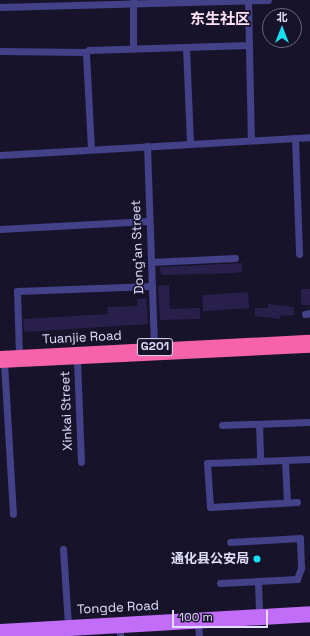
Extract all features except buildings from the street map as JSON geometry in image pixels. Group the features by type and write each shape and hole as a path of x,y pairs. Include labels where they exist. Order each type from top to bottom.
{"highway":[{"name":"Tuanjie Road","path":"1,361 19,354 310,340"},
{"name":"Tuanjie Road","path":"1,361 310,348"}],"main road":[{"name":"Tongde Road","path":"0,628 310,610"},
{"name":"Tongde Road","path":"0,635 120,632 198,623 310,617"}],"street":[{"path":"248,0 251,140"},
{"path":"0,7 133,2 268,0"},
{"path":"133,2 133,48"},
{"path":"0,51 86,52 133,48 249,45"},
{"path":"186,47 190,143"},
{"path":"86,52 90,149"},
{"path":"0,155 310,137"},
{"path":"295,138 299,254"},
{"name":"Dong'an Street","path":"147,146 154,347"},
{"path":"0,229 150,221"},
{"path":"151,262 235,258"},
{"path":"19,354 17,291 152,286"},
{"name":"Xinkai Street","path":"77,359 81,462"},
{"path":"1,361 12,514"},
{"path":"222,425 310,422"},
{"path":"259,424 260,461"},
{"path":"297,502 210,507 207,463 310,459"},
{"path":"285,460 287,502"},
{"path":"220,583 297,579 301,568 300,538 230,542"},
{"path":"63,549 68,624"},
{"path":"258,581 259,613"},
{"path":"198,623 199,636"}],"place":[{"name":"通化县公安局","path":"257,559"}],"district":[{"name":"东生社区","path":"220,19"}]}
